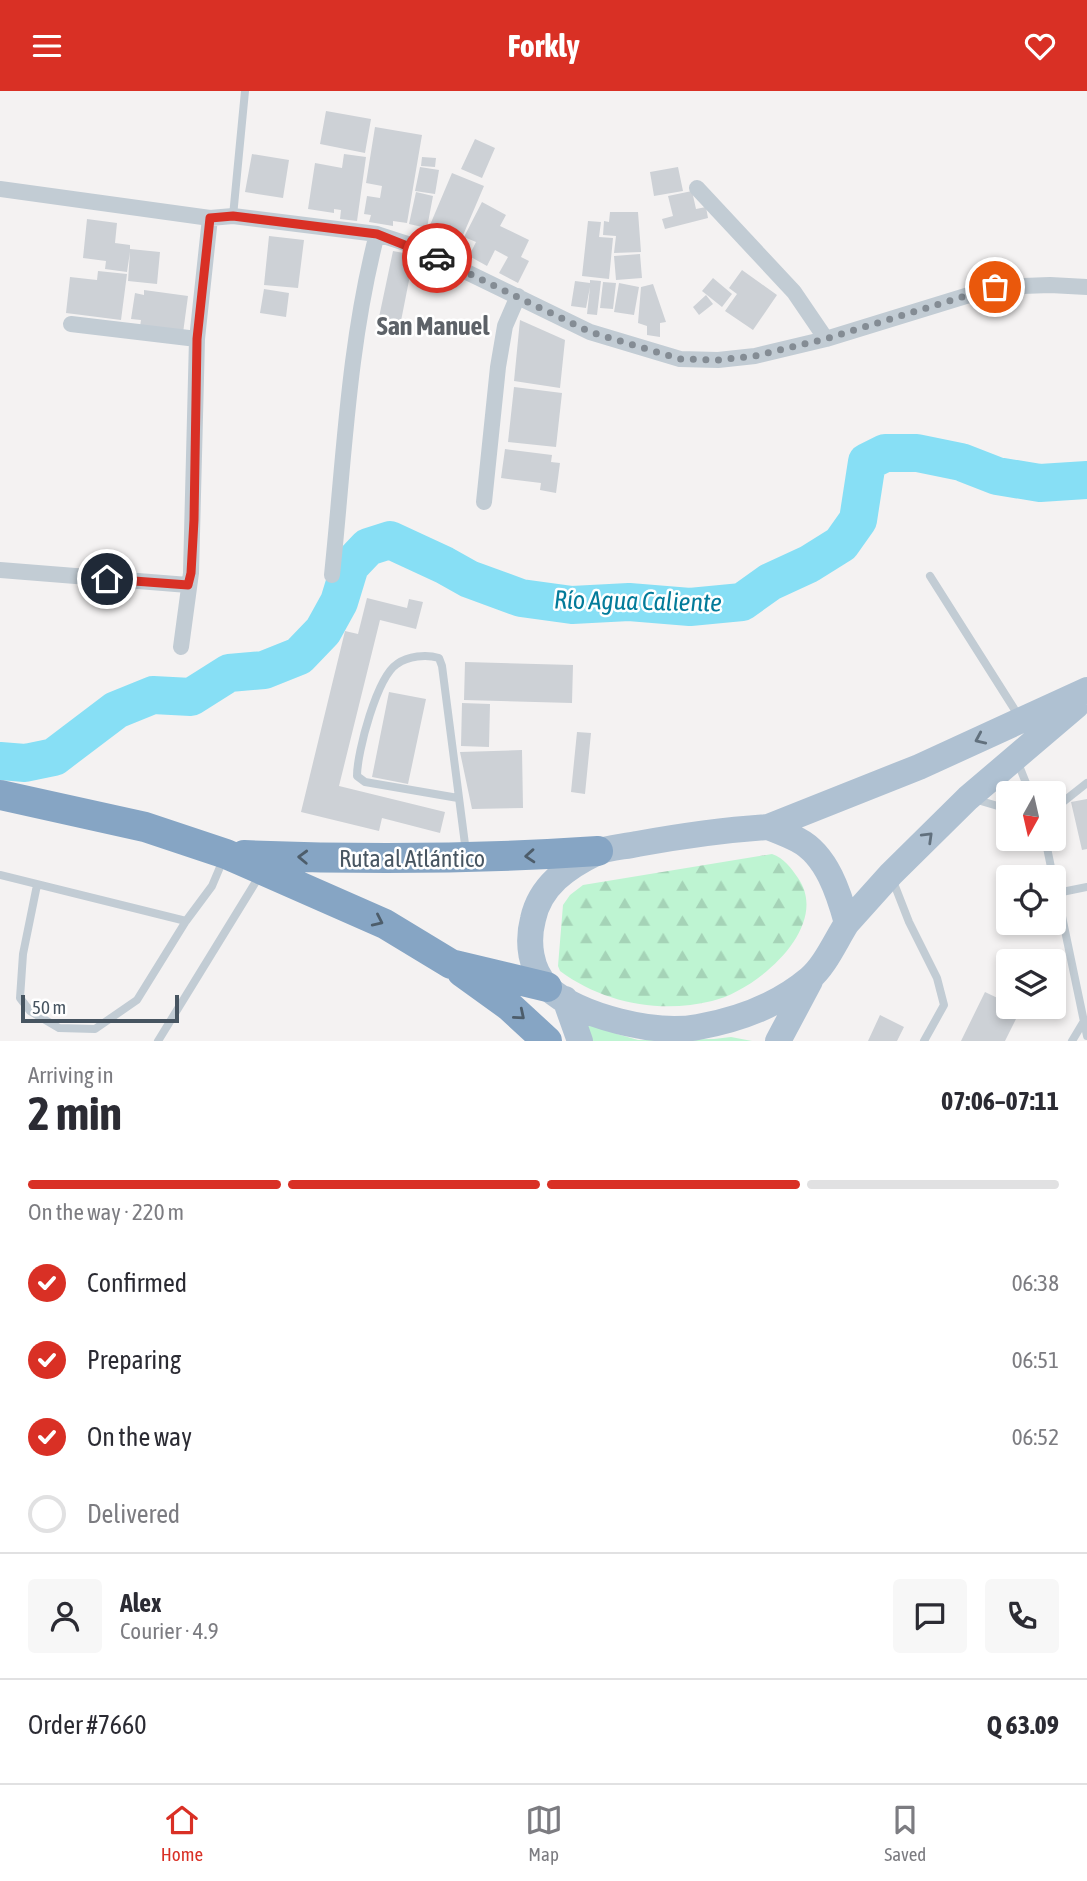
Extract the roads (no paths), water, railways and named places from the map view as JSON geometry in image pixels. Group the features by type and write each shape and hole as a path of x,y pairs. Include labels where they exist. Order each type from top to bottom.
{"highway":[{"name":"Ruta al Atlántico","path":"0,795 145,827 226,854 385,924 451,964 556,993"},
{"name":"Ruta al Atlántico","path":"226,854 370,859 467,858 598,851"},
{"path":"451,964 509,1006 547,1041"}],"main road":[{"path":"580,1041 556,993 533,965 530,946 530,930 536,906 545,889 563,871 598,851 717,830 768,827 919,767 1087,690"},
{"path":"778,1041 811,978 847,923 891,874 968,798 1087,696"},
{"path":"768,827 801,841 826,867 838,893 847,923"},
{"path":"556,993 613,1021 649,1027 696,1028 746,1015 784,997 811,978"}],"street":[{"path":"697,188 794,292 825,339"},
{"path":"0,189 210,218 233,216 377,234 411,245 590,332 680,359 718,360 755,356 825,339 995,287 1087,287"},
{"path":"181,647 191,573 197,339 210,218"},
{"path":"332,575 356,343 365,281 377,234"},
{"path":"484,502 498,367 505,326 518,296"},
{"path":"71,324 197,339"},
{"path":"0,570 188,585"}],"lane":[{"path":"233,216 246,91"},
{"path":"930,576 1021,721"},
{"path":"458,798 365,782 357,776 367,726 381,685 396,664 430,655 439,658 442,666 467,858"},
{"path":"1015,756 1025,781"},
{"path":"1066,800 1087,783"},
{"path":"968,798 996,804"},
{"path":"37,885 23,954 20,997 30,1011 59,1028 95,1029 137,1000 186,921 212,886 226,854"},
{"path":"158,1041 264,870"},
{"path":"891,874 909,922 937,978 944,1005 924,1041"},
{"path":"0,875 186,921"},
{"path":"1066,892 1087,887"},
{"path":"1066,935 1087,1036"},
{"path":"1072,1041 1084,1021"}],"waterway":[{"name":"Río Agua Caliente","path":"0,761 25,763 54,757 116,710 153,695 191,697 229,673 264,670 299,656 323,631 339,602 350,566 368,547 390,540 469,579 521,598 572,605 629,602 690,607 742,602 770,582 809,564 841,544 858,520 867,462 885,453 917,453 961,462 997,476 1040,483 1087,480"}],"district":[{"name":"San Manuel","path":"433,326"}]}
